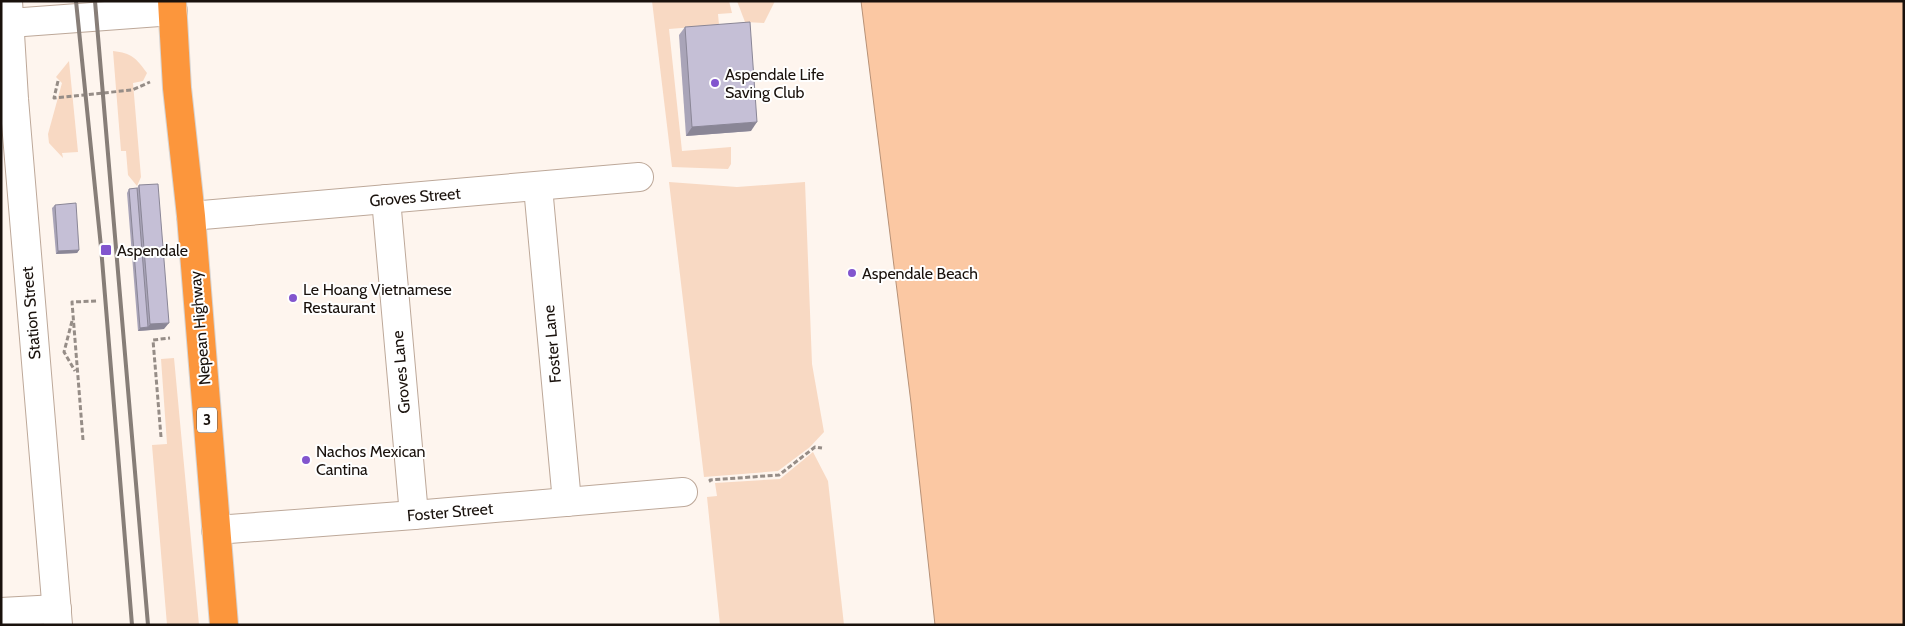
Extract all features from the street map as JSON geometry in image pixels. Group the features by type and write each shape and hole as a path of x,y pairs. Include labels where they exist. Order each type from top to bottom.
{"highway":[{"name":"Nepean Highway","path":"172,6 177,88 191,216 224,625"}],"street":[{"path":"9,12 172,6"},
{"name":"Station Street","path":"9,12 11,170 57,617"},
{"name":"Groves Street","path":"191,216 639,177"},
{"name":"Foster Lane","path":"538,187 567,502"},
{"name":"Groves Lane","path":"386,199 414,515"},
{"name":"Foster Street","path":"216,530 683,492"},
{"path":"1,612 57,617"}],"path":[{"path":"58,81 54,98 132,90 150,82"},
{"path":"83,440 72,302 98,301"},
{"path":"73,316 64,352 77,374"},
{"path":"161,437 153,340 170,338"},
{"path":"711,485 710,480 780,475 815,447 822,448"}],"shaded area":[{"path":"652,1 729,1 732,13 718,14 719,25 669,29 682,151 731,147 731,164 728,169 672,167"},
{"path":"737,1 775,1 764,23 745,22"},
{"path":"861,1 1904,1 1904,625 935,625 911,403"},
{"path":"113,51 125,53 133,57 147,73 143,81 133,83 141,177 137,186 128,175 126,151 121,151"},
{"path":"69,61 78,152 62,153 63,158 49,143 48,134 62,83 56,77"},
{"path":"669,182 737,187 805,182 812,364 824,432 810,447 778,471 704,477"},
{"path":"174,358 199,625 167,625 152,445 167,444 161,359"},
{"path":"813,452 828,481 844,625 720,625 707,497 717,496 715,483 780,479"}],"building":[{"name":"Aspendale Life Saving Club","path":"750,22 757,122 692,127 685,27"},
{"path":"158,184 169,323 150,324 139,185"},
{"path":"137,188 148,327 140,328 129,189"},
{"path":"76,203 79,250 58,251 55,205"}],"railway":[{"path":"76,1 101,247 132,625"},
{"path":"95,1 148,625"}],"place":[{"name":"Aspendale Life Saving Club","path":"715,83"},
{"name":"Aspendale","path":"106,250"},
{"name":"Aspendale Beach","path":"852,273"},
{"name":"Le Hoang Vietnamese Restaurant","path":"293,298"},
{"name":"Nachos Mexican Cantina","path":"306,460"}]}
